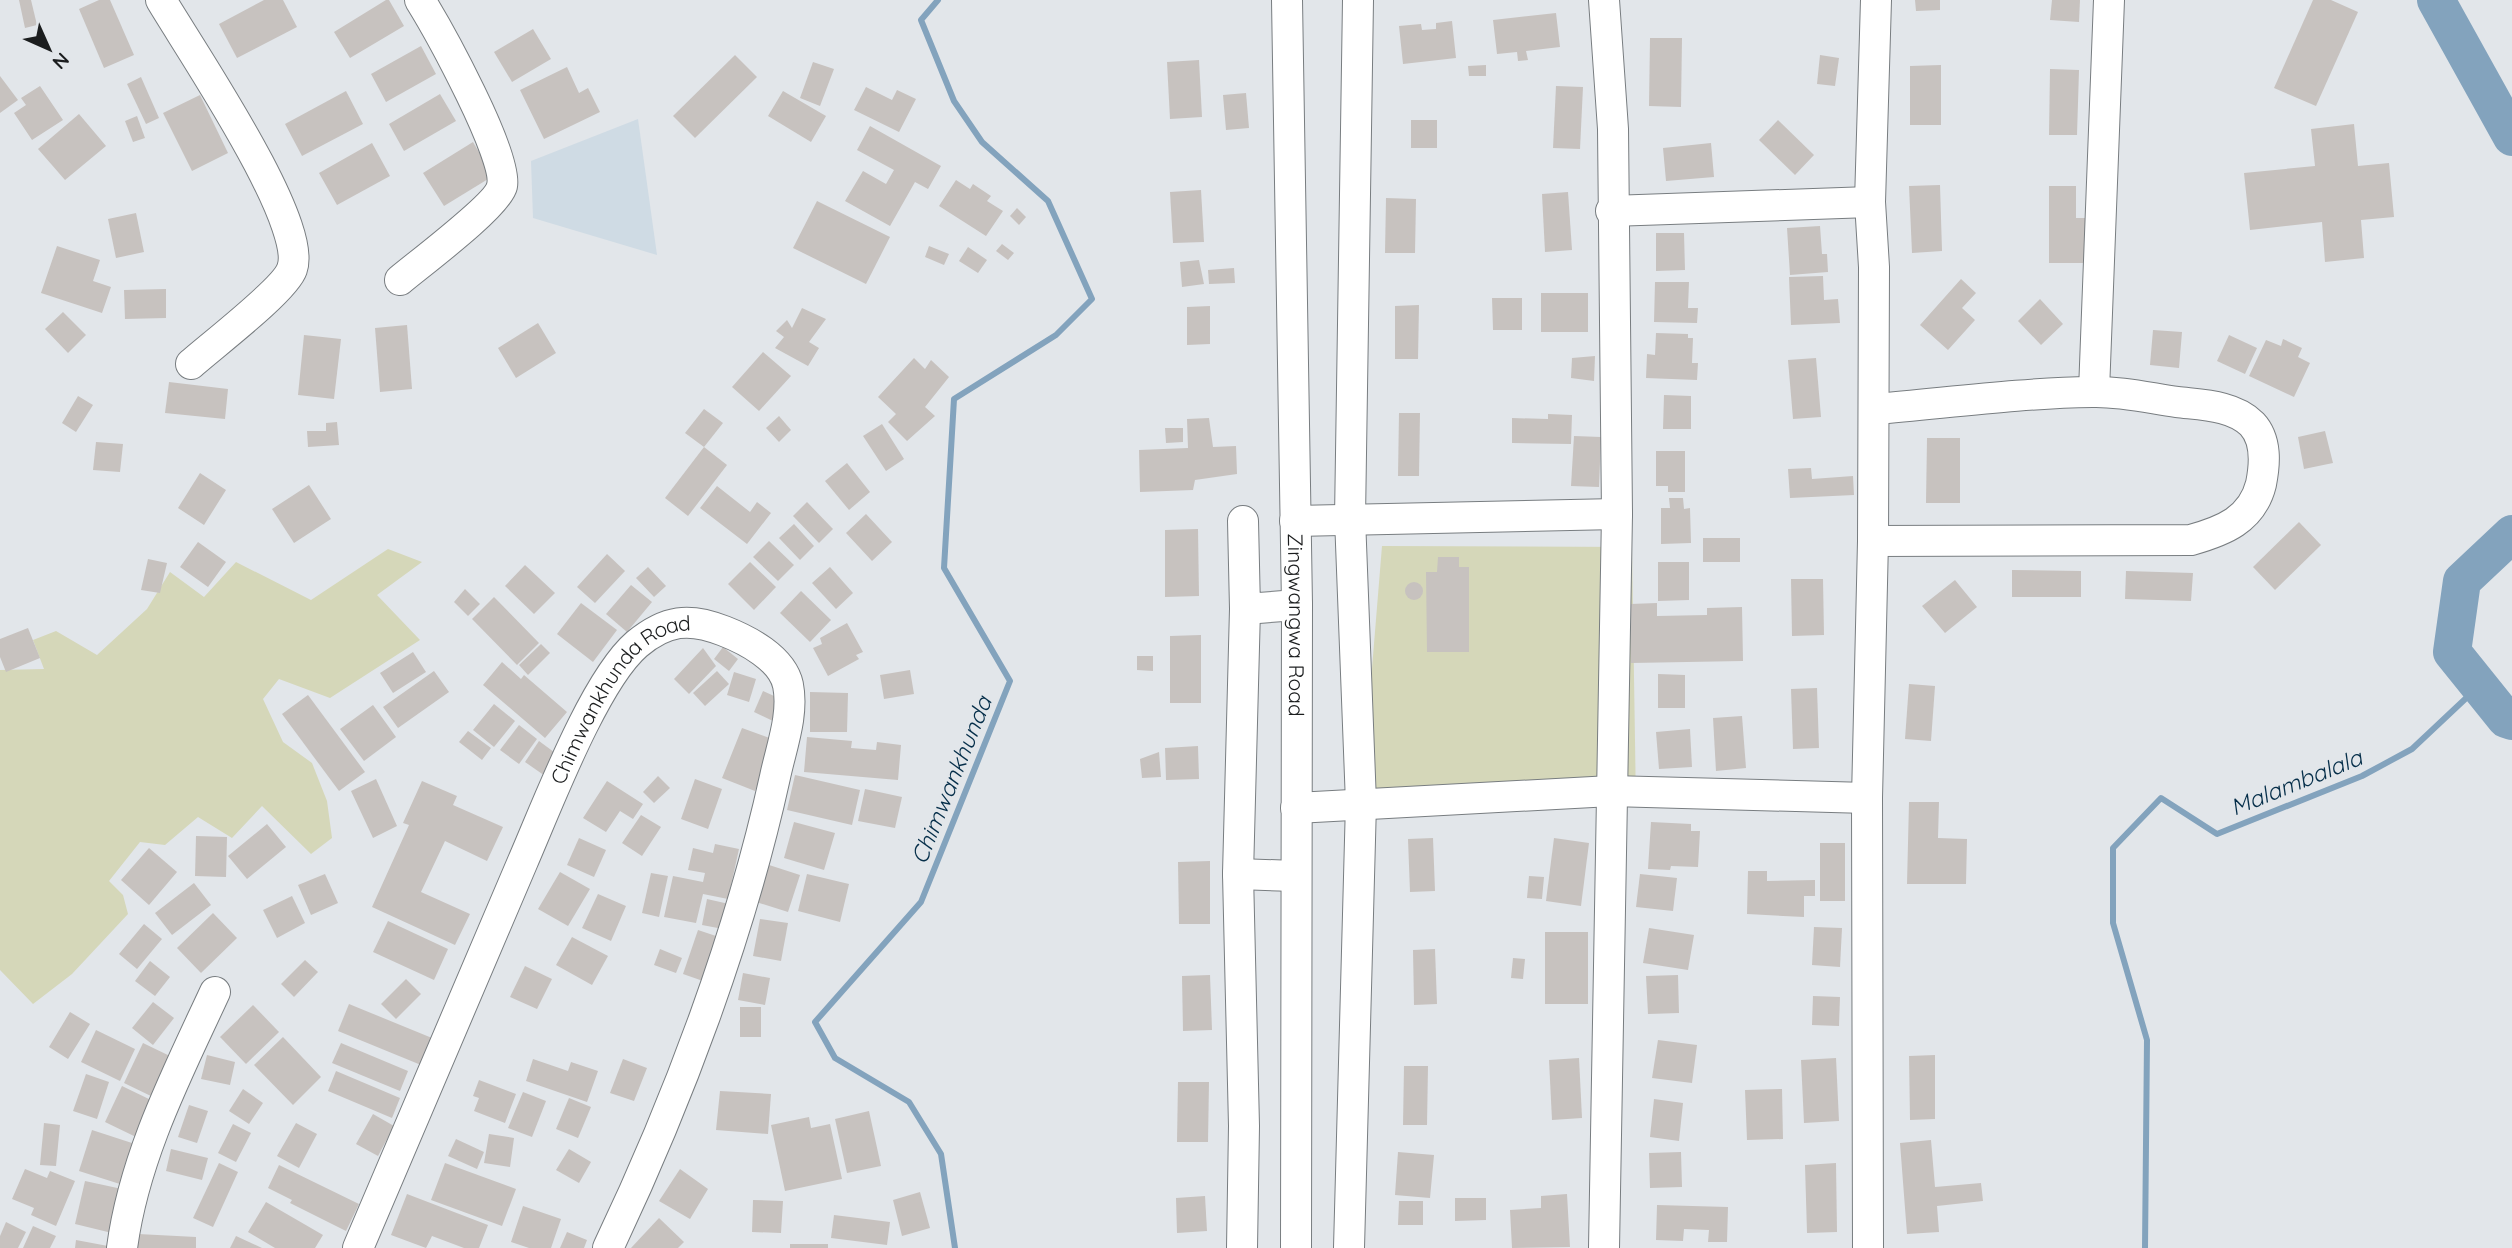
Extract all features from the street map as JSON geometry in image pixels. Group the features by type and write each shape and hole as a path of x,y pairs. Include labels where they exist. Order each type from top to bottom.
{"street":[{"path":"160,0 245,139 281,208 293,246 292,270 277,289 191,364"},
{"path":"400,280 491,204 502,186 501,169 469,88 420,0"},
{"name":"Zingwangwa Road","path":"1287,0 1297,605 1296,1248"},
{"path":"1349,1248 1361,803 1350,518 1358,0"},
{"path":"1604,0 1613,129 1611,211 1617,514 1604,1248"},
{"path":"1868,1248 1867,798 1875,409 1874,267 1870,202 1876,0"},
{"path":"2094,391 2109,0"},
{"path":"1611,211 1870,202"},
{"path":"1873,541 2191,540 2221,532 2243,517 2258,498 2265,466 2262,440 2253,425 2241,416 2211,406 2094,391 1875,409"},
{"path":"1295,521 1617,514"},
{"path":"1242,1248 1244,1126 1238,874 1245,609 1243,521"},
{"path":"1245,609 1297,605"},
{"name":"Chimwankhunda Road","path":"358,1248 547,806 612,675 635,646 663,626 699,621 747,640 771,659 787,681 790,710 769,804 722,966 695,1043 608,1248"},
{"path":"1296,808 1611,791 1867,798"},
{"path":"1238,874 1295,876"},
{"path":"122,1248 143,1160 165,1102 215,992"}],"shaded area":[{"path":"638,119 657,255 533,218 531,161"}],"green space":[{"path":"1382,546 1632,547 1636,805 1361,803"},
{"path":"388,549 422,562 377,595 420,640 330,698 279,679 263,699 283,742 312,763 327,801 332,838 311,854 262,806 232,838 198,817 165,845 140,842 109,881 123,895 128,914 72,974 33,1004 0,970 0,670 44,669 33,640 56,631 97,655 147,609 170,572 204,597 236,562 311,600"}],"building":[{"path":"19,0 31,0 37,25 25,28"},
{"path":"99,0 110,0 134,55 104,68 79,9"},
{"path":"264,0 283,0 297,27 237,58 219,24"},
{"path":"389,0 404,26 350,58 334,32"},
{"path":"1915,0 1940,0 1940,10 1916,11"},
{"path":"2052,0 2080,0 2079,22 2050,20"},
{"path":"2313,0 2331,0 2358,12 2316,106 2274,88"},
{"path":"1556,13 1560,47 1526,51 1528,60 1518,61 1517,52 1497,54 1493,20"},
{"path":"1452,21 1456,58 1403,64 1399,26 1421,24 1422,30 1436,29 1436,23"},
{"path":"533,29 551,59 512,82 494,52"},
{"path":"1650,38 1682,38 1681,107 1649,106"},
{"path":"421,46 436,74 386,102 371,74"},
{"path":"735,55 757,77 695,138 673,116"},
{"path":"1820,55 1839,58 1835,86 1817,84"},
{"path":"1199,60 1202,117 1170,119 1167,62"},
{"path":"813,62 834,69 820,106 800,98"},
{"path":"1486,65 1486,76 1469,76 1468,66"},
{"path":"1941,65 1941,125 1910,125 1910,66"},
{"path":"567,67 579,93 588,88 600,112 544,139 520,90"},
{"path":"2050,69 2079,70 2077,135 2049,135"},
{"path":"0,76 18,100 0,113"},
{"path":"141,77 159,118 146,124 127,84"},
{"path":"40,86 63,120 32,140 14,113 26,105 21,98"},
{"path":"1556,86 1583,87 1580,149 1553,148"},
{"path":"866,87 892,100 897,90 916,99 899,132 854,110"},
{"path":"346,91 363,124 302,156 285,124"},
{"path":"783,91 826,116 811,142 768,116"},
{"path":"1246,93 1249,128 1226,130 1223,95"},
{"path":"440,94 456,121 404,151 389,124"},
{"path":"200,95 228,153 192,171 163,113"},
{"path":"79,114 106,146 65,180 38,149"},
{"path":"137,116 145,138 133,142 125,121"},
{"path":"1411,120 1437,120 1437,148 1411,148"},
{"path":"1778,120 1814,155 1795,175 1759,140"},
{"path":"2354,124 2358,166 2389,163 2394,217 2361,220 2364,258 2325,262 2322,222 2250,230 2244,173 2315,166 2311,129"},
{"path":"870,126 941,166 928,189 915,182 890,226 845,201 863,171 886,184 894,170 857,150"},
{"path":"473,142 493,176 444,206 423,173"},
{"path":"372,143 390,176 337,205 319,173"},
{"path":"1711,143 1714,177 1666,181 1663,148"},
{"path":"956,180 970,189 973,184 991,196 987,201 1003,211 986,236 939,206"},
{"path":"1940,185 1942,251 1912,253 1909,186"},
{"path":"2049,186 2076,186 2076,218 2087,218 2087,263 2049,263"},
{"path":"1201,190 1204,242 1173,243 1170,192"},
{"path":"1568,192 1572,250 1545,252 1542,194"},
{"path":"1386,198 1416,199 1415,253 1385,253"},
{"path":"817,201 890,237 866,284 793,248"},
{"path":"1017,208 1026,217 1019,225 1010,216"},
{"path":"136,213 144,252 116,258 108,219"},
{"path":"1820,226 1822,254 1827,254 1828,272 1790,275 1787,228"},
{"path":"1656,233 1684,233 1685,270 1656,271"},
{"path":"1002,244 1014,253 1008,260 996,251"},
{"path":"57,246 100,260 93,281 111,287 102,313 41,293"},
{"path":"929,246 949,254 944,265 925,257"},
{"path":"968,247 987,260 978,273 959,261"},
{"path":"1199,260 1204,284 1182,287 1180,262"},
{"path":"1234,268 1235,283 1209,284 1208,270"},
{"path":"1823,276 1824,300 1838,299 1840,323 1791,325 1789,277"},
{"path":"1961,279 1976,293 1962,308 1975,320 1948,350 1920,325"},
{"path":"1655,282 1689,282 1688,308 1698,308 1697,323 1654,322"},
{"path":"166,289 166,318 125,319 124,290"},
{"path":"1541,293 1588,293 1588,332 1541,332"},
{"path":"1492,298 1522,298 1522,330 1493,330"},
{"path":"2040,299 2063,324 2041,345 2018,321"},
{"path":"1419,305 1418,359 1395,359 1395,306"},
{"path":"1210,306 1210,344 1187,345 1187,307"},
{"path":"802,308 826,319 809,342 819,348 808,366 775,348 784,337 776,331 787,320 792,328"},
{"path":"63,312 86,335 68,353 45,329"},
{"path":"538,323 556,353 516,378 498,348"},
{"path":"407,325 412,389 380,392 375,328"},
{"path":"2153,330 2182,332 2179,368 2150,365"},
{"path":"1656,333 1688,334 1688,338 1693,338 1692,363 1698,363 1697,380 1646,378 1647,354 1655,355"},
{"path":"304,335 341,339 334,399 298,395"},
{"path":"2229,335 2257,348 2245,374 2217,361"},
{"path":"2283,339 2302,348 2298,357 2310,363 2294,397 2249,376 2266,340 2281,346"},
{"path":"763,352 791,376 759,411 732,387"},
{"path":"1595,356 1594,381 1571,378 1572,358"},
{"path":"914,358 925,369 931,360 949,377 925,407 935,416 907,441 888,422 896,414 878,397"},
{"path":"1816,358 1821,417 1793,419 1788,360"},
{"path":"169,382 228,389 225,419 165,413"},
{"path":"1664,395 1691,396 1691,429 1663,429"},
{"path":"78,396 93,405 76,432 62,423"},
{"path":"704,409 723,423 704,447 685,433"},
{"path":"1399,413 1420,413 1419,476 1398,476"},
{"path":"1548,414 1572,415 1571,444 1512,443 1512,418 1548,419"},
{"path":"779,416 791,430 779,442 766,428"},
{"path":"1209,418 1213,447 1236,446 1237,474 1195,480 1193,490 1140,492 1139,450 1188,448 1187,419"},
{"path":"337,422 339,445 308,447 307,431 326,431 326,423"},
{"path":"882,424 904,459 886,471 863,436"},
{"path":"1165,428 1183,428 1183,442 1166,443"},
{"path":"2325,431 2333,463 2304,469 2298,437"},
{"path":"1574,436 1601,437 1599,487 1571,486"},
{"path":"1927,438 1960,438 1960,503 1926,503"},
{"path":"96,442 123,444 120,472 93,470"},
{"path":"704,447 727,465 688,516 665,498"},
{"path":"1656,451 1685,451 1685,492 1668,492 1668,486 1656,486"},
{"path":"847,463 870,492 849,510 825,481"},
{"path":"1811,468 1812,479 1853,476 1854,495 1790,498 1788,469"},
{"path":"200,473 226,490 204,525 178,508"},
{"path":"309,485 331,519 294,543 272,509"},
{"path":"717,486 750,512 757,502 771,513 747,544 700,508"},
{"path":"1669,498 1683,498 1684,509 1690,508 1691,543 1661,544 1661,508 1670,508"},
{"path":"807,502 833,529 819,543 793,516"},
{"path":"866,514 892,542 872,561 846,533"},
{"path":"2299,522 2321,545 2275,590 2253,567"},
{"path":"794,524 814,546 800,560 779,538"},
{"path":"1198,529 1199,596 1165,597 1165,530"},
{"path":"1703,538 1740,538 1740,562 1703,562"},
{"path":"769,541 794,565 778,581 753,557"},
{"path":"198,542 226,562 208,587 180,567"},
{"path":"607,554 625,571 595,603 577,587"},
{"path":"1438,557 1459,557 1459,567 1469,567 1469,652 1427,652 1426,572 1437,572"},
{"path":"148,559 167,563 160,593 141,590"},
{"path":"750,562 776,587 754,610 728,584"},
{"path":"1658,562 1689,562 1689,600 1658,601"},
{"path":"525,565 555,593 534,614 505,586"},
{"path":"648,567 666,586 654,597 636,578"},
{"path":"830,567 853,593 836,609 812,583"},
{"path":"2012,570 2081,571 2081,597 2012,597"},
{"path":"2126,571 2193,573 2191,601 2125,599"},
{"path":"1791,579 1823,579 1824,635 1792,636"},
{"path":"1955,580 1977,607 1945,633 1922,606"},
{"path":"1414,582 1420,585 1423,591 1420,597 1414,600 1408,597 1405,591 1408,585"},
{"path":"631,585 652,602 627,632 606,614"},
{"path":"465,589 480,604 468,616 454,602"},
{"path":"801,591 831,620 810,642 780,613"},
{"path":"494,597 539,643 517,665 472,619"},
{"path":"581,603 617,630 593,662 557,634"},
{"path":"1657,603 1657,616 1707,615 1707,608 1742,607 1743,661 1631,663 1630,604"},
{"path":"847,623 863,652 856,655 859,659 828,676 813,648 822,644 820,638"},
{"path":"28,628 40,658 6,672 0,657 0,639"},
{"path":"1201,635 1201,703 1170,703 1170,636"},
{"path":"541,644 550,653 528,675 519,665"},
{"path":"723,647 738,659 729,671 714,659"},
{"path":"703,648 716,666 689,694 674,679"},
{"path":"413,652 426,672 393,693 380,673"},
{"path":"1137,656 1153,656 1153,671 1137,670"},
{"path":"502,662 521,679 524,675 567,712 545,738 483,685"},
{"path":"910,670 914,694 884,699 880,675"},
{"path":"434,671 449,692 398,728 383,707"},
{"path":"717,671 729,684 705,706 693,693"},
{"path":"734,672 756,679 749,702 727,695"},
{"path":"1658,674 1685,675 1685,708 1658,708"},
{"path":"1909,684 1935,686 1931,741 1905,739"},
{"path":"1817,688 1819,748 1793,749 1791,689"},
{"path":"763,691 783,700 773,721 754,712"},
{"path":"810,692 848,693 847,732 810,732"},
{"path":"308,695 365,772 339,791 282,714"},
{"path":"494,704 515,721 494,747 473,730"},
{"path":"373,705 396,737 364,761 340,729"},
{"path":"1742,716 1746,768 1716,771 1713,718"},
{"path":"519,725 537,739 519,764 500,750"},
{"path":"742,728 775,740 755,791 722,778"},
{"path":"1690,729 1692,767 1659,769 1656,732"},
{"path":"468,731 491,748 482,760 459,742"},
{"path":"807,737 852,741 851,748 876,750 877,742 901,745 898,780 804,772"},
{"path":"539,741 562,758 548,778 525,762"},
{"path":"1198,746 1199,779 1166,780 1165,748"},
{"path":"1159,752 1161,777 1142,778 1140,759"},
{"path":"795,775 860,790 852,825 787,810"},
{"path":"658,776 670,788 654,803 643,792"},
{"path":"376,779 397,826 373,838 351,791"},
{"path":"695,779 722,789 708,829 681,819"},
{"path":"422,781 457,796 453,805 503,827 487,861 445,841 421,892 470,914 455,945 372,907 409,825 403,823"},
{"path":"607,781 643,804 633,819 620,811 606,832 583,818"},
{"path":"865,789 902,797 895,828 858,821"},
{"path":"1909,802 1939,802 1938,838 1967,839 1966,884 1907,884"},
{"path":"641,815 661,827 642,856 622,843"},
{"path":"794,822 835,833 824,870 784,858"},
{"path":"1651,822 1691,824 1691,831 1700,831 1698,867 1648,869"},
{"path":"267,824 286,847 247,879 228,856"},
{"path":"196,836 227,837 226,877 195,876"},
{"path":"579,838 606,850 594,877 567,865"},
{"path":"1433,838 1435,891 1410,892 1408,839"},
{"path":"1554,838 1589,843 1581,906 1546,901"},
{"path":"1820,843 1845,843 1845,901 1820,901"},
{"path":"715,844 739,849 728,899 703,894 696,923 664,917 673,876 703,882 705,873 688,870 693,848 713,853"},
{"path":"149,848 177,872 149,905 121,880"},
{"path":"1210,861 1210,924 1179,924 1178,862"},
{"path":"766,864 800,875 788,912 753,901"},
{"path":"1748,871 1767,871 1767,881 1815,880 1815,896 1804,896 1804,917 1747,914"},
{"path":"560,872 590,889 568,926 538,909"},
{"path":"651,873 668,876 659,917 642,913"},
{"path":"325,874 338,903 311,915 298,885"},
{"path":"807,874 849,884 840,922 798,911"},
{"path":"1640,874 1677,878 1673,911 1636,907"},
{"path":"1529,876 1544,877 1542,899 1527,898"},
{"path":"194,883 211,905 172,935 155,913"},
{"path":"598,894 626,906 611,941 582,928"},
{"path":"292,896 305,923 277,938 263,910"},
{"path":"707,899 729,904 723,929 702,925"},
{"path":"213,913 237,938 201,973 177,948"},
{"path":"760,919 788,923 781,961 753,956"},
{"path":"388,921 448,949 434,980 373,952"},
{"path":"144,924 162,939 137,969 119,954"},
{"path":"1814,927 1842,928 1840,967 1812,965"},
{"path":"1649,928 1694,935 1688,970 1643,963"},
{"path":"698,930 719,937 703,981 683,974"},
{"path":"1545,932 1588,932 1588,1004 1545,1004"},
{"path":"572,937 608,956 592,985 556,965"},
{"path":"660,949 682,958 676,973 654,965"},
{"path":"1435,949 1437,1004 1414,1005 1413,950"},
{"path":"1513,958 1525,959 1523,979 1511,978"},
{"path":"305,960 318,972 294,997 281,984"},
{"path":"150,961 170,977 155,996 135,981"},
{"path":"525,966 552,979 537,1009 510,997"},
{"path":"743,973 770,978 765,1005 738,1000"},
{"path":"1210,975 1212,1030 1183,1031 1182,976"},
{"path":"1678,975 1679,1013 1648,1014 1646,976"},
{"path":"406,979 421,994 396,1019 381,1004"},
{"path":"1813,996 1840,997 1839,1026 1812,1025"},
{"path":"153,1002 174,1018 153,1045 132,1028"},
{"path":"349,1004 432,1038 421,1065 338,1031"},
{"path":"253,1005 279,1032 246,1064 220,1037"},
{"path":"740,1007 761,1007 761,1037 740,1037"},
{"path":"70,1012 90,1024 68,1059 49,1047"},
{"path":"96,1030 135,1049 120,1081 81,1062"},
{"path":"283,1037 321,1077 293,1105 254,1065"},
{"path":"1658,1040 1697,1045 1692,1083 1652,1078"},
{"path":"143,1043 174,1058 155,1098 124,1083"},
{"path":"341,1043 408,1071 400,1091 332,1063"},
{"path":"207,1055 235,1062 230,1085 201,1079"},
{"path":"1935,1055 1935,1119 1910,1120 1909,1056"},
{"path":"1579,1058 1582,1118 1552,1120 1549,1060"},
{"path":"1836,1058 1839,1121 1804,1123 1801,1060"},
{"path":"533,1059 568,1071 571,1062 598,1071 587,1102 526,1081"},
{"path":"623,1059 647,1068 634,1101 610,1093"},
{"path":"1404,1066 1428,1066 1427,1125 1403,1125"},
{"path":"336,1071 400,1098 392,1118 328,1091"},
{"path":"86,1074 109,1082 97,1119 73,1111"},
{"path":"479,1080 516,1094 505,1123 474,1111 479,1098 473,1096"},
{"path":"1178,1082 1209,1082 1208,1142 1177,1142"},
{"path":"122,1086 153,1101 136,1137 105,1122"},
{"path":"243,1089 263,1103 249,1124 229,1111"},
{"path":"1782,1089 1783,1139 1747,1140 1745,1090"},
{"path":"720,1091 771,1094 768,1134 716,1130"},
{"path":"523,1092 546,1101 532,1137 508,1128"},
{"path":"569,1098 591,1107 578,1138 556,1129"},
{"path":"1654,1099 1683,1103 1679,1141 1650,1137"},
{"path":"189,1105 208,1111 197,1143 178,1137"},
{"path":"869,1111 881,1166 847,1173 835,1119"},
{"path":"373,1114 394,1126 378,1156 356,1144"},
{"path":"809,1117 811,1128 830,1124 842,1179 785,1191 771,1125"},
{"path":"44,1123 60,1125 56,1166 40,1165"},
{"path":"296,1123 317,1134 299,1168 277,1156"},
{"path":"233,1124 251,1133 236,1162 218,1153"},
{"path":"92,1130 135,1144 123,1185 79,1171"},
{"path":"489,1134 514,1138 510,1167 484,1163"},
{"path":"456,1139 484,1152 477,1169 448,1156"},
{"path":"1931,1140 1935,1187 1981,1183 1983,1201 1937,1206 1939,1232 1907,1234 1900,1143"},
{"path":"171,1149 208,1158 202,1180 166,1171"},
{"path":"569,1149 591,1162 579,1183 556,1170"},
{"path":"1398,1152 1434,1155 1430,1198 1395,1195"},
{"path":"1681,1152 1682,1187 1650,1188 1649,1153"},
{"path":"219,1163 238,1172 213,1227 193,1218"},
{"path":"445,1163 516,1189 502,1226 431,1200"},
{"path":"1836,1163 1837,1232 1807,1233 1805,1165"},
{"path":"279,1165 359,1204 346,1231 290,1203 292,1200 268,1188"},
{"path":"25,1169 47,1178 50,1171 75,1181 56,1226 31,1215 34,1208 12,1199"},
{"path":"680,1169 708,1189 690,1219 659,1201"},
{"path":"85,1181 122,1189 112,1233 75,1224"},
{"path":"920,1192 930,1228 902,1236 893,1200"},
{"path":"407,1194 488,1225 479,1248 464,1248 432,1236 426,1248 391,1235"},
{"path":"1567,1194 1570,1247 1512,1248 1510,1210 1541,1208 1541,1196"},
{"path":"1205,1196 1207,1231 1177,1233 1176,1198"},
{"path":"1455,1198 1486,1198 1486,1220 1455,1221"},
{"path":"753,1200 783,1201 781,1233 752,1232"},
{"path":"1399,1201 1423,1201 1423,1225 1398,1225"},
{"path":"266,1202 323,1235 315,1248 275,1248 248,1232"},
{"path":"1657,1205 1728,1207 1727,1242 1708,1242 1709,1230 1684,1229 1683,1241 1656,1240"},
{"path":"523,1206 561,1219 551,1248 529,1248 511,1242"},
{"path":"834,1215 890,1222 887,1245 831,1238"},
{"path":"659,1218 684,1242 678,1248 631,1248"},
{"path":"6,1222 26,1232 18,1248 0,1248 0,1236"},
{"path":"33,1226 56,1236 50,1248 23,1248"},
{"path":"567,1232 587,1240 584,1248 560,1248"},
{"path":"138,1234 196,1237 196,1248 137,1248"},
{"path":"236,1236 262,1248 230,1248"},
{"path":"76,1240 108,1246 108,1248 75,1248"},
{"path":"790,1244 828,1244 828,1248 790,1248"}],"waterway":[{"name":"Chimwankhunda","path":"938,0 921,20 954,101 982,142 1048,201 1092,299 1056,335 954,399 944,568 1010,681 921,902 815,1022 835,1058 909,1102 941,1154 955,1248"},
{"path":"2436,0 2512,137"},
{"path":"2512,534 2462,581 2452,652 2506,719 2512,721"},
{"name":"Malambalala","path":"2145,1248 2147,1040 2113,923 2113,848 2161,798 2217,834 2362,776 2412,749 2479,686"}]}
